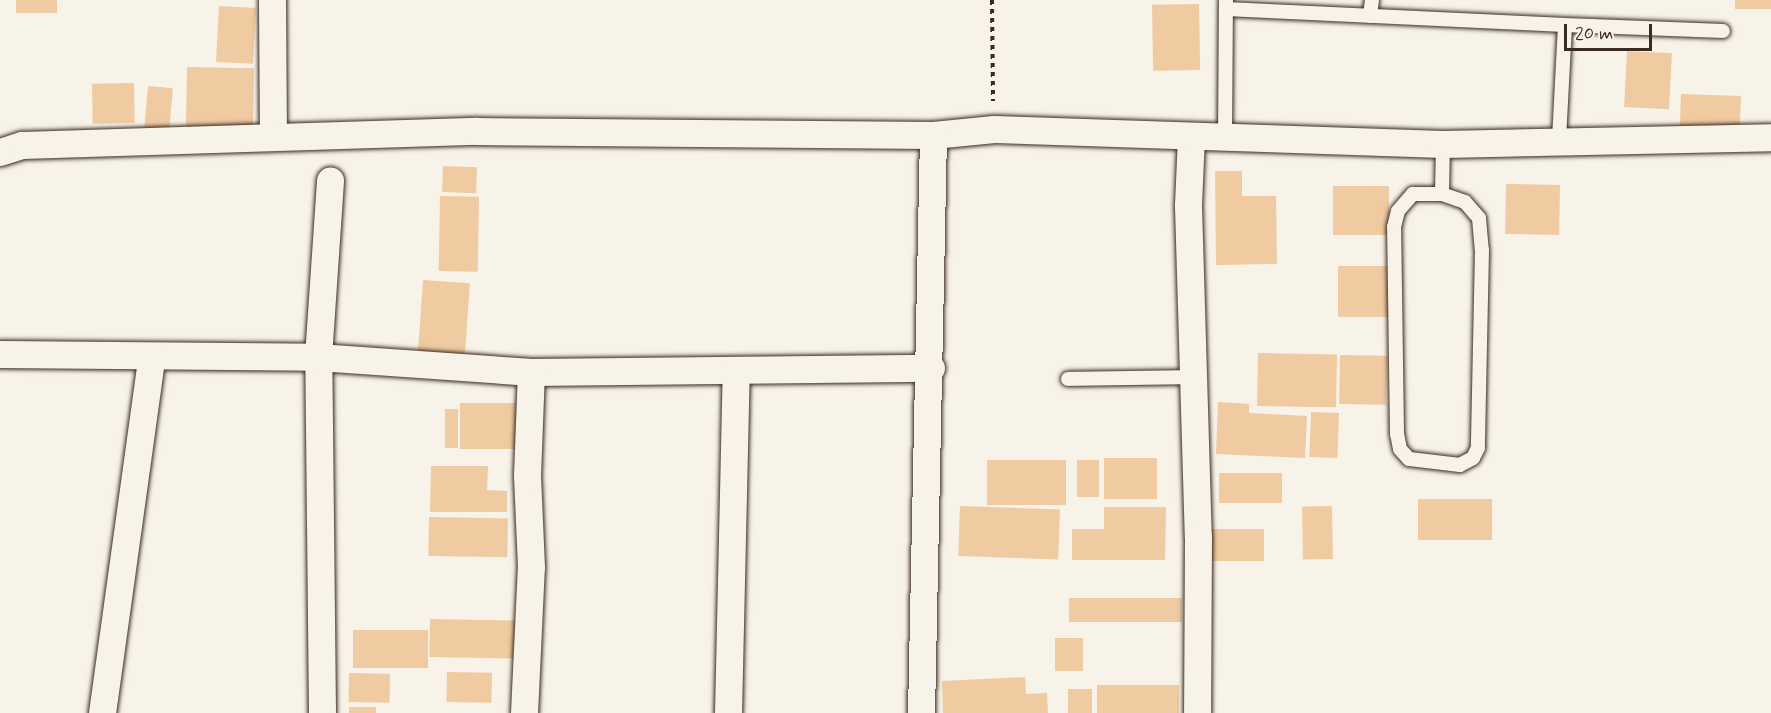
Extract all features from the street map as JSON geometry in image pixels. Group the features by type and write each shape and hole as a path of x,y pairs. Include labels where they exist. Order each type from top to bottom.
{"street":[{"path":"272,0 273,135"},
{"path":"0,152 22,145 273,135 477,131 933,135 994,129 1225,139 1443,144 1771,137"},
{"path":"921,713 931,368 933,135"},
{"path":"1191,136 1188,206 1198,537 1197,713"},
{"path":"322,713 318,357 330,180"},
{"path":"0,354 151,358 318,357 531,372 689,368 736,371 931,368"},
{"path":"102,713 151,358"},
{"path":"728,713 736,371"},
{"path":"524,713 531,567 527,475 531,372"}],"lane":[{"path":"1370,16 1372,0"},
{"path":"1225,139 1226,5 1370,16 1723,31"},
{"path":"1559,140 1565,25"},
{"path":"1442,194 1443,144"},
{"path":"1413,194 1442,194 1465,202 1479,218 1482,250 1478,448 1473,458 1460,465 1408,459 1400,449 1397,434 1394,227 1398,211 1413,194"},
{"path":"1068,379 1192,377"}],"path":[{"path":"992,0 994,129"}],"building":[{"path":"16,0 57,0 57,13 16,13"},
{"path":"1735,0 1771,0 1771,9 1735,9"},
{"path":"1199,4 1200,70 1153,71 1152,5"},
{"path":"219,6 256,8 253,64 216,62"},
{"path":"1627,51 1672,53 1669,109 1624,107"},
{"path":"187,67 254,68 253,129 186,128"},
{"path":"134,83 135,123 93,124 92,84"},
{"path":"148,86 173,88 169,131 144,129"},
{"path":"1681,94 1741,96 1740,130 1680,128"},
{"path":"443,166 477,167 476,193 442,192"},
{"path":"1215,171 1242,171 1242,196 1276,196 1277,264 1216,265"},
{"path":"1506,184 1560,185 1559,235 1505,234"},
{"path":"1333,186 1389,186 1389,235 1333,235"},
{"path":"440,196 479,197 478,272 439,271"},
{"path":"1338,266 1390,266 1390,317 1338,317"},
{"path":"423,280 470,283 465,354 418,351"},
{"path":"1258,353 1337,354 1336,407 1257,406"},
{"path":"1340,355 1387,356 1386,405 1339,404"},
{"path":"1218,402 1249,404 1249,413 1307,416 1305,458 1216,454"},
{"path":"460,403 525,403 525,449 460,449"},
{"path":"445,409 458,409 458,448 445,448"},
{"path":"1311,412 1339,413 1337,458 1309,457"},
{"path":"1104,458 1157,458 1157,499 1104,499"},
{"path":"987,460 1066,460 1066,505 987,505"},
{"path":"1077,460 1099,460 1099,497 1077,497"},
{"path":"431,466 488,466 487,490 507,491 507,512 430,512"},
{"path":"1219,473 1282,473 1282,503 1219,503"},
{"path":"1418,499 1492,499 1492,540 1418,540"},
{"path":"960,506 1060,509 1058,559 958,556"},
{"path":"1332,506 1333,559 1303,560 1302,507"},
{"path":"1104,507 1166,507 1165,560 1072,560 1072,529 1104,529"},
{"path":"429,517 508,518 507,557 428,556"},
{"path":"1210,529 1264,529 1264,561 1210,561"},
{"path":"1069,598 1182,598 1182,622 1069,622"},
{"path":"430,619 515,620 514,658 429,657"},
{"path":"353,630 428,630 428,668 353,668"},
{"path":"1055,638 1083,638 1083,671 1055,671"},
{"path":"447,672 492,673 491,703 446,702"},
{"path":"349,673 390,674 389,703 348,702"},
{"path":"1025,677 1026,694 1047,693 1048,713 943,713 942,681"},
{"path":"1097,685 1179,685 1179,713 1097,713"},
{"path":"1068,689 1092,689 1092,713 1068,713"},
{"path":"349,707 376,707 376,713 349,713"}]}
